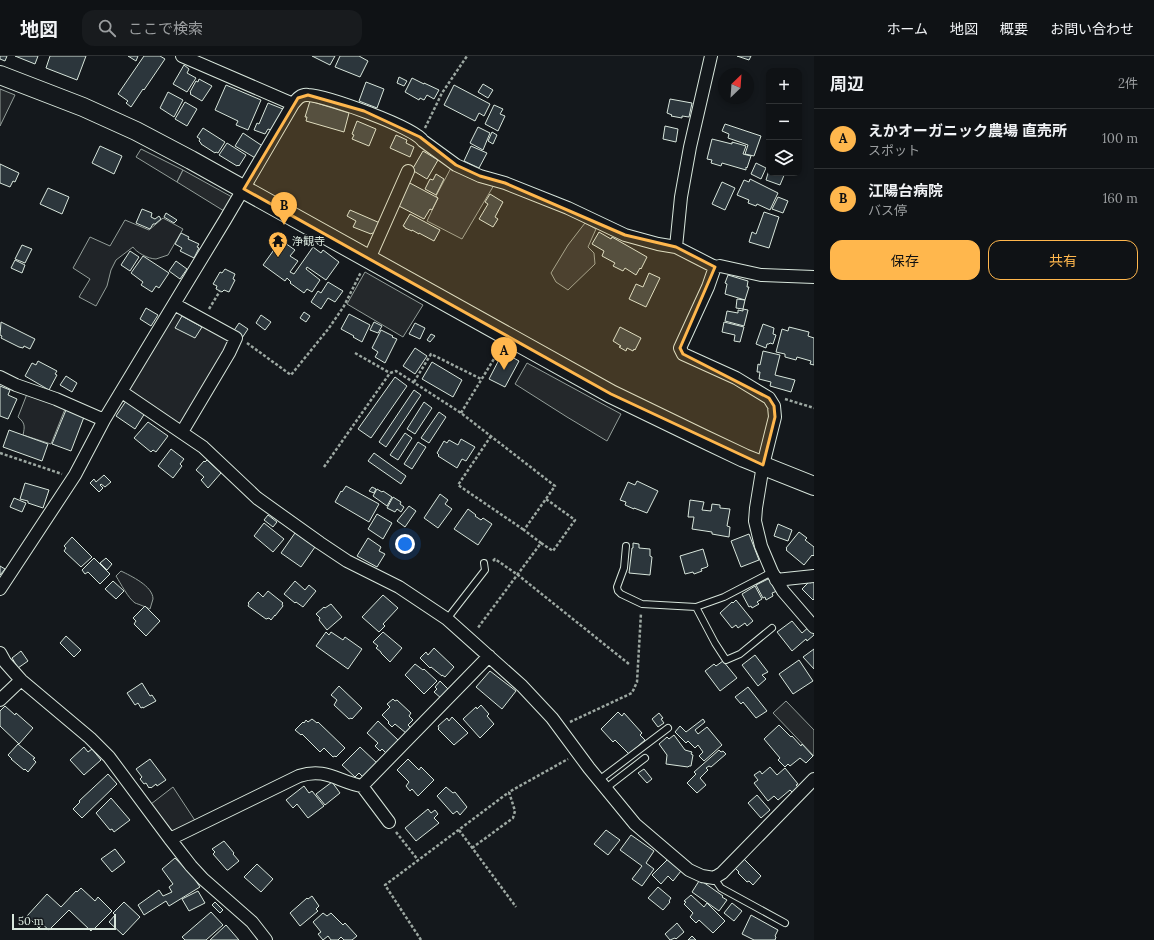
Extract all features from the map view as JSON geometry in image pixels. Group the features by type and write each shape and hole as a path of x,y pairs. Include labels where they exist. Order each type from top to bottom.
{"street":[{"path":"182,56 293,104"},
{"path":"676,247 681,197 690,147 711,56"},
{"path":"0,74 62,99 136,132 192,160 244,189 366,263 507,337 611,394 704,439 814,486"},
{"path":"0,588 74,477 104,420 244,189 293,104 303,95 326,98 364,111 420,137 423,141 456,165 480,176 505,183 568,208 625,235 658,244 676,247 715,267 720,266 761,275 814,277"},
{"path":"366,263 408,171"},
{"path":"715,267 708,287 680,348 683,354 736,378 769,398 774,406 775,418 763,465 755,521 761,546 774,576 783,591 814,626"},
{"path":"174,304 236,338 182,432"},
{"path":"0,377 16,385 104,420"},
{"path":"122,392 203,447 257,498 347,561 399,586 447,619 522,686 552,718 634,824 689,870 702,876 714,878 722,873 814,779"},
{"path":"774,576 814,576"},
{"path":"0,653 5,662 21,680 90,738 109,757 170,839 203,879 252,922 266,940"},
{"path":"362,786 489,656"},
{"path":"0,700 21,680"},
{"path":"170,839 299,776 309,773 322,773 335,776 353,784 362,786 389,822"}],"lane":[{"path":"626,546 624,568 617,588 621,594 642,604 696,607 774,576"},
{"path":"447,619 485,570 484,563"},
{"path":"696,607 726,660 740,654 772,628"},
{"path":"602,784 668,728"},
{"path":"602,784 646,758"},
{"path":"714,878 721,888 785,923"}],"path":[{"path":"420,137 442,93 467,56"},
{"path":"236,338 244,340 291,375 329,328 344,306 366,263"},
{"path":"203,320 220,291"},
{"path":"461,413 507,337"},
{"path":"355,353 390,373"},
{"path":"414,382 430,354 481,379"},
{"path":"324,467 390,373 396,371 461,413 555,486 524,530"},
{"path":"769,398 784,399 814,408"},
{"path":"491,436 458,485 553,551 575,520 546,500"},
{"path":"0,453 74,477"},
{"path":"473,634 541,543"},
{"path":"485,570 495,559 518,575 629,664"},
{"path":"559,727 632,693 637,682 642,604"},
{"path":"421,940 385,885 509,792 579,753"},
{"path":"472,848 513,818 515,811 509,792"},
{"path":"389,822 418,860"},
{"path":"459,830 516,907"}],"highlighted area":[{"path":"308,95 364,111 420,137 456,165 480,176 505,183 625,235 676,247 715,267 680,348 683,354 769,398 774,406 775,417 763,465 611,394 244,189 298,98"}],"shaded area":[{"path":"0,89 15,95 0,126"},
{"path":"141,149 183,170 177,182 136,157"},
{"path":"452,166 494,185 462,239 427,221 438,198 436,196"},
{"path":"183,170 232,197 224,211 177,182"},
{"path":"163,218 183,229 168,255 153,259 143,255 133,247 116,260 111,270 107,286 96,306 79,297 90,279 73,268 90,237 110,246 125,220 149,230"},
{"path":"585,223 596,229 588,247 594,253 595,264 568,290 556,282 551,273 568,245"},
{"path":"365,272 423,305 403,337 347,304"},
{"path":"177,309 229,339 230,343 181,427 128,389"},
{"path":"527,363 621,414 607,441 515,384"},
{"path":"27,394 65,409 51,444 23,435 24,425 18,417"},
{"path":"121,571 146,586 152,594 153,599 150,609 135,603 130,598 116,576"},
{"path":"786,701 814,730 814,756 773,713"},
{"path":"173,787 196,822 172,831 151,804"}],"building":[{"path":"0,56 7,56 5,61 0,59"},
{"path":"15,56 38,56 35,64"},
{"path":"50,56 86,56 77,80 46,68"},
{"path":"128,56 138,56 136,61"},
{"path":"144,56 160,56 165,59 131,107 126,103 128,101 118,94"},
{"path":"312,56 335,56 330,65"},
{"path":"340,56 359,56 368,61 360,77 335,67"},
{"path":"737,56 751,56 749,60"},
{"path":"184,65 189,69 187,73 196,78 187,92 173,84"},
{"path":"399,77 407,81 404,86 397,83"},
{"path":"412,78 439,90 434,99 427,95 424,100 420,98 419,100 405,92"},
{"path":"199,79 212,86 202,101 190,94 196,81 198,82"},
{"path":"366,82 384,89 377,108 359,101"},
{"path":"483,84 493,90 488,98 478,92"},
{"path":"226,85 261,100 248,130 236,125 238,121 215,110"},
{"path":"454,85 490,104 484,116 479,113 475,121 444,105"},
{"path":"168,92 183,100 174,117 160,108"},
{"path":"670,99 692,103 689,117 682,116 682,118 671,116 672,115 667,113"},
{"path":"310,101 349,113 344,132 306,121 307,117 305,117"},
{"path":"185,102 197,109 187,126 175,119"},
{"path":"268,103 283,109 273,131 268,129 265,134 254,130 257,123 259,124"},
{"path":"494,105 503,109 500,114 505,116 498,131 485,124"},
{"path":"357,121 376,129 369,146 352,139 354,135 352,134"},
{"path":"725,124 761,136 754,156 745,154 748,145 728,138 729,134 722,131"},
{"path":"665,126 678,129 676,142 663,139"},
{"path":"478,127 490,133 483,150 470,143"},
{"path":"203,128 225,142 218,153 215,153 199,141 200,139 197,137"},
{"path":"492,132 497,135 493,144 488,141"},
{"path":"243,133 264,147 257,159 235,146"},
{"path":"396,135 407,140 406,143 414,147 410,157 390,148"},
{"path":"712,139 746,146 743,154 751,156 746,170 722,163 721,166 711,163 712,160 707,159"},
{"path":"227,143 246,155 239,166 219,155"},
{"path":"100,146 122,156 114,174 92,163"},
{"path":"471,146 487,153 479,168 464,161"},
{"path":"423,151 438,160 427,179 412,170"},
{"path":"756,163 766,168 761,179 751,174"},
{"path":"0,164 19,173 15,182 13,181 10,187 0,183"},
{"path":"436,174 444,179 436,195 425,189 430,179 433,180"},
{"path":"767,176 784,176 780,185 766,180"},
{"path":"750,179 778,193 770,210 757,204 756,206 748,203 749,200 737,195 744,180 749,182"},
{"path":"408,182 438,198 432,210 430,209 424,219 397,205"},
{"path":"722,182 735,188 725,210 712,204"},
{"path":"48,188 69,197 62,214 40,204"},
{"path":"490,194 503,202 495,217 498,219 493,227 479,219 488,204 485,202"},
{"path":"778,197 788,201 783,213 772,209"},
{"path":"142,209 152,213 151,217 155,219 159,216 161,219 153,224 150,229 136,223"},
{"path":"350,210 380,223 375,234 371,234 353,227 356,221 347,216"},
{"path":"764,212 779,217 769,248 749,242 752,232 756,234"},
{"path":"166,213 177,220 174,223 164,217"},
{"path":"410,214 440,230 434,241 403,226"},
{"path":"599,232 611,239 612,237 647,257 636,275 625,268 623,271 613,266 615,263 602,256 604,251 592,244"},
{"path":"181,233 189,237 188,239 199,244 197,247 199,248 194,258 180,251 182,248 175,244"},
{"path":"285,243 295,250 290,256 298,261 290,272 294,274 313,247 321,253 323,250 339,262 326,280 307,267 306,269 320,280 312,292 307,289 304,293 290,283 291,282 287,278 285,281 263,265 276,247 280,250"},
{"path":"22,245 32,249 25,263 15,259"},
{"path":"130,251 139,257 130,271 121,265"},
{"path":"143,256 169,273 159,288 156,286 152,292 141,285 143,282 131,273"},
{"path":"15,260 25,265 22,273 11,268"},
{"path":"176,261 187,269 180,279 169,271"},
{"path":"225,269 235,274 233,279 235,280 229,292 224,290 222,292 216,289 217,286 213,284 220,272 222,273"},
{"path":"649,273 660,278 646,307 629,299 636,284 643,287"},
{"path":"728,275 748,281 747,287 749,287 745,300 725,294 727,284 725,283"},
{"path":"328,282 343,291 335,302 328,298 321,309 311,302 318,291 321,293"},
{"path":"737,299 745,300 743,309 736,308"},
{"path":"146,308 158,315 151,326 140,319"},
{"path":"743,309 748,310 744,326 725,321 727,311 738,313 738,310 743,311"},
{"path":"304,312 310,316 306,322 300,318"},
{"path":"349,314 370,325 362,342 341,329"},
{"path":"261,315 271,322 265,330 256,323"},
{"path":"182,316 202,327 195,338 175,328"},
{"path":"1,322 35,339 30,349 24,346 23,348 19,347 1,338"},
{"path":"374,322 382,326 378,333 370,330"},
{"path":"724,322 744,327 740,342 734,341 735,335 722,332"},
{"path":"239,323 248,329 242,338 233,332"},
{"path":"415,323 425,328 420,339 409,334"},
{"path":"763,324 774,328 773,334 776,335 773,344 767,344 766,348 756,344"},
{"path":"620,327 641,338 635,350 634,349 633,351 627,348 626,351 613,341"},
{"path":"789,327 809,332 808,336 814,338 814,365 810,364 811,361 797,357 796,360 785,357 785,354 776,352 782,329 788,331"},
{"path":"381,330 397,339 385,363 375,357 378,352 372,348"},
{"path":"431,334 435,336 430,342 427,340"},
{"path":"415,348 427,356 415,374 403,366"},
{"path":"763,351 780,355 775,375 795,380 791,392 770,386 771,382 759,379 760,372 757,372 758,364 760,365"},
{"path":"503,352 519,361 505,387 489,379"},
{"path":"38,361 57,371 55,374 57,375 49,390 25,376 32,363 36,365"},
{"path":"432,362 462,380 453,397 422,379"},
{"path":"66,376 77,383 72,392 60,385"},
{"path":"395,377 407,386 371,438 358,429"},
{"path":"0,386 10,390 8,395 17,399 8,419 0,416"},
{"path":"414,390 421,395 386,447 379,442"},
{"path":"126,401 145,413 135,429 116,416"},
{"path":"424,402 432,408 415,434 407,429"},
{"path":"66,410 84,417 71,451 52,444"},
{"path":"439,412 446,417 429,443 421,438"},
{"path":"148,422 168,436 156,452 153,450 151,452 134,438"},
{"path":"9,430 48,444 42,461 3,447"},
{"path":"405,433 412,438 398,460 390,455"},
{"path":"461,439 475,447 466,461 462,459 457,468 438,456 439,455 437,453 444,441 447,443 449,440 458,445"},
{"path":"418,442 426,447 412,469 404,464"},
{"path":"171,449 184,459 180,464 182,466 173,478 158,466"},
{"path":"374,453 406,476 401,484 368,461"},
{"path":"207,460 221,473 208,488 201,480 204,477 196,470 204,461 205,462"},
{"path":"104,475 111,482 105,487 101,484 100,485 103,488 99,492 90,483 94,479 96,482"},
{"path":"637,481 658,491 647,513 625,505 626,502 620,500 628,482 635,485"},
{"path":"25,483 49,490 43,508 20,499"},
{"path":"346,486 379,504 369,522 335,502 341,491 342,492"},
{"path":"372,487 376,489 374,493 369,491"},
{"path":"377,489 392,497 387,506 373,496"},
{"path":"440,494 448,500 445,504 452,509 438,528 424,518"},
{"path":"393,497 401,502 400,504 404,507 401,512 397,509 395,512 387,508"},
{"path":"14,498 26,503 22,512 10,507"},
{"path":"690,500 704,502 702,510 711,511 712,504 720,505 720,508 730,509 727,526 730,527 729,537 712,534 712,532 692,529 694,517 688,517"},
{"path":"409,506 416,511 405,527 397,521"},
{"path":"468,509 481,520 483,518 492,524 478,545 454,529"},
{"path":"377,514 392,523 383,539 368,529"},
{"path":"268,515 277,522 273,527 264,520"},
{"path":"264,523 284,539 273,552 254,536"},
{"path":"778,524 792,530 788,541 774,536"},
{"path":"799,532 807,538 805,540 814,547 814,555 812,555 804,565 786,550"},
{"path":"295,533 315,547 301,567 281,553"},
{"path":"749,534 759,560 741,567 731,541"},
{"path":"72,537 92,557 81,567 64,551 66,548 64,546"},
{"path":"368,538 381,547 379,551 385,554 377,567 357,556"},
{"path":"633,543 639,544 639,548 650,549 650,556 652,557 650,575 629,573"},
{"path":"703,549 708,566 701,569 702,571 694,574 693,572 685,574 680,556"},
{"path":"94,558 110,574 100,584 88,572 85,574 82,570"},
{"path":"106,558 112,564 107,570 100,563"},
{"path":"0,566 5,569 0,575"},
{"path":"770,578 777,591 772,593 773,596 766,600 765,597 763,598 756,585"},
{"path":"113,581 124,591 116,599 105,589"},
{"path":"295,581 305,590 309,585 316,591 303,607 296,602 295,603 284,594"},
{"path":"812,581 814,583 813,600 802,589"},
{"path":"755,586 762,599 757,602 759,604 752,608 751,606 749,607 742,594"},
{"path":"268,591 283,603 283,606 271,620 269,618 266,619 248,606 248,603 258,592 263,597"},
{"path":"383,595 398,608 383,624 385,626 379,632 362,617"},
{"path":"736,600 753,621 747,626 745,623 738,628 736,625 732,628 720,613"},
{"path":"331,604 342,617 327,630 316,614 324,607 325,608"},
{"path":"145,606 160,621 146,636 134,624 136,621 133,618"},
{"path":"792,621 802,633 810,626 814,632 814,635 807,641 806,639 792,651 777,632"},
{"path":"326,632 329,635 331,632 343,640 345,637 362,649 348,669 316,646"},
{"path":"383,632 402,648 390,662 376,648 378,646 373,642"},
{"path":"66,636 81,650 74,657 60,643"},
{"path":"434,648 454,667 445,677 431,667 430,668 420,658 426,652 428,655"},
{"path":"814,649 814,669 803,657"},
{"path":"21,651 28,661 18,668 12,658"},
{"path":"755,655 768,672 762,675 766,679 758,686 742,665"},
{"path":"799,660 813,681 793,694 779,674"},
{"path":"723,661 737,678 720,691 705,671 714,664 716,666"},
{"path":"415,664 423,670 424,669 437,681 424,694 405,675"},
{"path":"490,671 516,691 502,709 476,687"},
{"path":"440,681 449,690 442,699 434,692 437,689 435,687"},
{"path":"142,683 150,696 152,695 156,701 141,708 138,703 135,705 127,693"},
{"path":"339,686 362,708 352,719 349,719 334,705 337,700 331,695"},
{"path":"748,687 767,711 756,718 743,702 741,704 735,697"},
{"path":"393,699 395,701 397,700 411,713 409,716 413,720 408,725 411,728 406,733 395,724 392,727 382,715 390,707 387,704"},
{"path":"481,705 489,714 487,716 494,724 480,738 463,719 476,707 477,709"},
{"path":"5,706 15,715 16,713 33,728 19,744 0,726 0,711"},
{"path":"618,712 622,716 624,713 642,733 640,735 645,740 629,754 615,740 613,742 601,729"},
{"path":"659,713 663,718 661,719 664,723 658,727 652,719"},
{"path":"452,717 468,733 454,745 438,729 438,726 447,718 449,721"},
{"path":"312,719 317,723 318,722 345,748 336,757 333,757 324,748 320,752 302,734 301,735 295,730 306,720 308,722"},
{"path":"703,719 705,722 695,730 698,734 707,727 722,745 704,761 699,756 703,752 698,745 695,748 688,741 686,743 675,732 680,726 686,732"},
{"path":"378,721 398,740 386,753 382,749 380,751 375,746 378,743 367,733"},
{"path":"779,725 801,746 802,744 813,756 806,763 800,758 790,766 788,764 785,767 778,760 780,758 764,739"},
{"path":"674,735 685,750 692,752 691,754 693,755 691,766 688,767 666,764 667,755 659,744 667,737 669,739"},
{"path":"18,744 35,758 33,759 36,762 28,772 8,755"},
{"path":"84,747 88,752 92,749 101,760 84,775 70,760"},
{"path":"360,747 378,764 364,778 359,773 355,777 342,765"},
{"path":"719,750 726,754 711,767 709,766 706,768 708,770 700,778 706,785 697,793 687,783 696,774 694,772"},
{"path":"150,759 166,780 157,786 156,784 149,788 146,783 144,784 140,779 142,777 136,769"},
{"path":"408,759 419,770 421,767 434,780 418,796 412,789 410,791 406,786 409,782 397,770"},
{"path":"770,767 777,775 785,768 798,784 796,785 799,788 793,793 790,790 778,800 774,796 768,801 754,783 758,780 754,775 760,771 762,774"},
{"path":"644,769 652,779 647,783 638,773"},
{"path":"108,774 117,784 82,818 73,809 80,802 79,801"},
{"path":"332,782 340,793 325,805 316,794"},
{"path":"304,786 309,793 312,791 324,806 308,818 297,804 293,808 286,800"},
{"path":"446,787 453,793 455,792 467,807 460,815 457,811 453,814 437,796"},
{"path":"757,795 770,810 761,818 748,803"},
{"path":"111,798 130,820 114,832 112,829 110,830 96,813"},
{"path":"428,809 431,813 435,810 438,814 434,818 439,823 416,841 405,828"},
{"path":"606,830 620,840 608,855 594,844"},
{"path":"631,835 654,851 646,863 654,869 642,886 632,879 642,866 620,850"},
{"path":"224,841 239,861 228,870 213,854 215,852 212,849"},
{"path":"115,849 125,862 112,872 101,859"},
{"path":"175,858 194,878 200,887 169,906 166,901 144,915 138,905 159,890 163,896 172,892 169,887 173,884 162,869"},
{"path":"668,859 681,871 673,881 668,876 661,884 652,875"},
{"path":"744,859 761,876 753,885 749,881 747,882 735,868"},
{"path":"257,864 273,879 261,892 244,877"},
{"path":"699,881 702,883 703,882 727,900 719,911 692,892"},
{"path":"658,887 671,898 669,901 670,902 663,910 648,898"},
{"path":"81,888 95,901 98,897 112,911 91,931 69,910 49,930 42,924 39,928 27,916 47,894 61,907 76,891 77,892"},
{"path":"198,891 205,903 189,911 182,899"},
{"path":"691,895 704,907 707,903 725,921 713,933 699,920 696,923 690,917 693,913 684,904 686,902 684,901"},
{"path":"312,896 319,906 316,909 318,911 300,926 290,913 307,898 308,899"},
{"path":"124,902 140,917 123,935 109,922 115,915 113,913"},
{"path":"215,902 223,910 220,913 212,905"},
{"path":"732,903 742,911 734,921 724,913"},
{"path":"211,912 223,925 206,940 185,940 182,937"},
{"path":"323,913 327,916 331,913 343,925 345,923 357,936 352,940 344,940 341,937 338,940 331,940 328,936 323,940 318,934 321,932 313,922"},
{"path":"751,915 778,930 775,940 754,940 742,934"},
{"path":"677,923 684,932 676,939 670,940 665,934"},
{"path":"226,925 239,940 210,940"},
{"path":"692,936 696,940 688,940"}],"place":[{"name":"江陽台病院","path":"284,225"},
{"name":"浄観寺","path":"278,258"},
{"name":"えかオーガニック農場 直売所","path":"504,370"}]}
